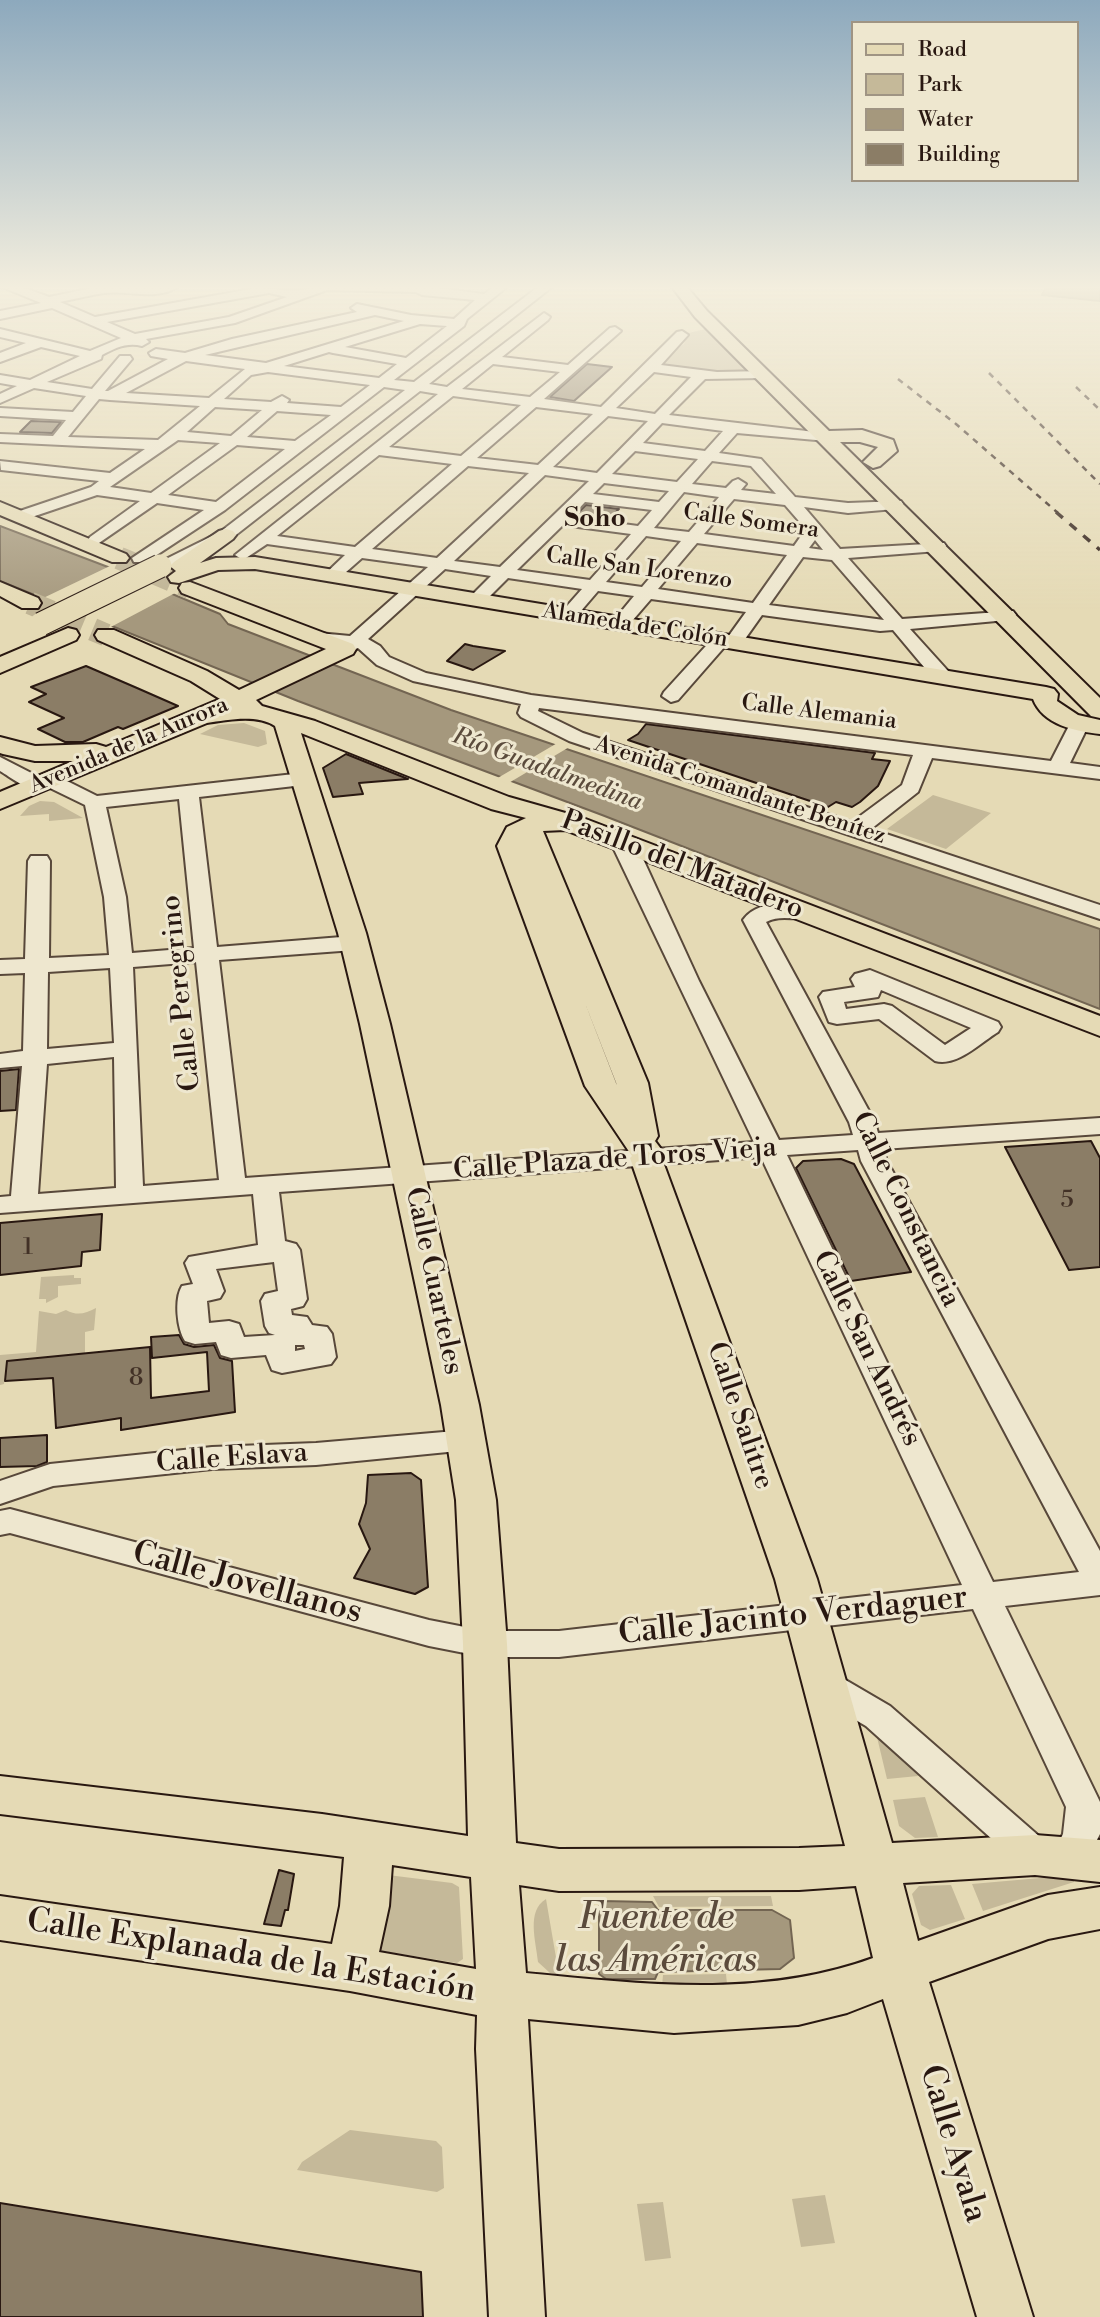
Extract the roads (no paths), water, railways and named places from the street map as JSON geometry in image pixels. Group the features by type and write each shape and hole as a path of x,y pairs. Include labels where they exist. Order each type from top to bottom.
{"main road":[{"path":"784,395 813,423 873,462 1090,681 1100,710"},
{"path":"801,395 895,504 1007,615 1090,681"},
{"path":"5,517 161,569 349,652"},
{"path":"0,666 55,630 226,535"},
{"name":"Alameda de Colón","path":"161,569 233,559 1046,694"},
{"path":"0,588 30,603 0,597"},
{"path":"0,642 55,630"},
{"path":"0,657 55,630"},
{"name":"Pasillo del Matadero","path":"106,635 306,726 500,803 574,824 1100,1027"},
{"path":"259,705 349,652"},
{"path":"1090,681 1051,688 1045,701 1049,708 1090,725"},
{"path":"202,716 218,699 214,686"},
{"name":"Pasillo del Matadero","path":"202,716 259,705"},
{"name":"Calle Cuarteles","path":"259,705 286,724 355,943 467,1441 480,1537 488,1782 503,1995 502,2049 517,2317"},
{"name":"Avenida de la Aurora","path":"0,801 202,716"},
{"path":"0,744 29,753 59,754 99,751 146,740"},
{"name":"Calle Salitre","path":"574,824 548,822 528,826 510,839 511,850 601,1086 646,1153 796,1579 874,1864"},
{"path":"0,1795 368,1841 559,1870 799,1869 1068,1858"},
{"path":"350,1969 365,1917 369,1878 368,1841"},
{"name":"Calle Ayala","path":"874,1864 901,1972 1004,2317"},
{"name":"Calle Explanada de la Estación","path":"0,1919 350,1969 459,1990 674,2010 797,2002 847,1990 901,1972 1007,1930 1048,1917 1100,1908"}],"street":[{"path":"57,440 75,416 101,395"},
{"path":"5,517 96,490 176,435 215,395"},
{"path":"226,395 275,406 342,411"},
{"path":"96,540 236,439 289,395"},
{"path":"161,569 219,507 364,395"},
{"path":"226,535 406,395"},
{"path":"233,559 266,538 448,395"},
{"path":"468,395 733,428 766,449 788,500 941,675"},
{"path":"331,576 542,395"},
{"path":"531,701 451,685 378,666 349,652 439,564 621,395"},
{"path":"476,600 559,520 657,419 665,396 658,395"},
{"path":"0,412 75,416"},
{"path":"620,624 766,449 796,430 813,423"},
{"path":"666,468 706,425"},
{"path":"568,615 733,428"},
{"path":"176,435 297,446"},
{"path":"377,450 600,477 666,468 708,456 836,436"},
{"path":"0,438 161,444"},
{"path":"631,446 666,468 681,487 848,508 895,504"},
{"path":"2,465 113,478"},
{"path":"96,490 219,507"},
{"path":"581,497 663,508"},
{"path":"73,499 131,513"},
{"path":"607,526 628,503"},
{"name":"Calle Somera","path":"559,520 835,555 938,546"},
{"path":"671,696 757,609 814,528"},
{"path":"110,529 143,534"},
{"name":"Calle San Lorenzo","path":"266,538 880,626 1007,615"},
{"name":"Calle Alemania","path":"531,701 1100,773"},
{"name":"Avenida Comandante Benítez","path":"531,701 528,713 576,737 1100,912"},
{"path":"1058,767 1090,725"},
{"path":"857,829 911,788 924,751"},
{"path":"0,764 94,802 303,779"},
{"name":"Calle Peregrino","path":"188,791 233,1188"},
{"path":"94,802 105,840 121,961 130,1196"},
{"name":"Calle San Andrés","path":"622,843 1084,1807 1084,1827 1079,1846 1068,1858"},
{"path":"12,1204 35,1057 39,861"},
{"name":"Calle Constancia","path":"802,912 778,909 765,912 754,920 862,1122 874,1161 1100,1582"},
{"path":"0,967 121,961 355,943"},
{"path":"870,978 989,1027 944,1056 884,1011 837,1017 835,1007 831,997 870,992 863,979 870,978"},
{"path":"801,1009 891,1002 943,1026"},
{"path":"0,1061 125,1049"},
{"name":"Calle Plaza de Toros Vieja","path":"12,1204 265,1186 646,1153 771,1150 1100,1126"},
{"path":"265,1186 273,1252"},
{"path":"286,1251 293,1299 275,1301 279,1326 297,1324 299,1336 317,1334 321,1357 282,1363 280,1344 231,1348 229,1331 195,1334 192,1293 210,1291 199,1263 273,1252 286,1251"},
{"name":"Calle Eslava","path":"2,1507 50,1475 212,1458 316,1454 467,1441"},
{"name":"Calle Jovellanos","path":"2,1507 429,1633 485,1644"},
{"name":"Calle Jacinto Verdaguer","path":"485,1644 559,1644 1100,1582"},
{"path":"825,1685 878,1716 1068,1858"}],"water":[{"name":"Río Guadalmedina","path":"0,526 220,614 228,624 451,710 1100,929 1100,1009 602,815 298,701 0,581"},
{"name":"Fuente de las Américas","path":"602,1901 652,1902 658,1910 772,1910 790,1920 794,1958 780,1969 658,1972 655,1979 606,1979 599,1974 599,1907"}],"tunnel":[{"path":"119,558 190,588"},
{"path":"30,603 106,635"}],"railway":[{"path":"919,395 1058,513"},
{"path":"1011,395 1100,484"},
{"path":"1084,395 1100,410"},
{"path":"1056,512 1100,550"}],"district":[{"name":"Soho","path":"595,520"}]}
